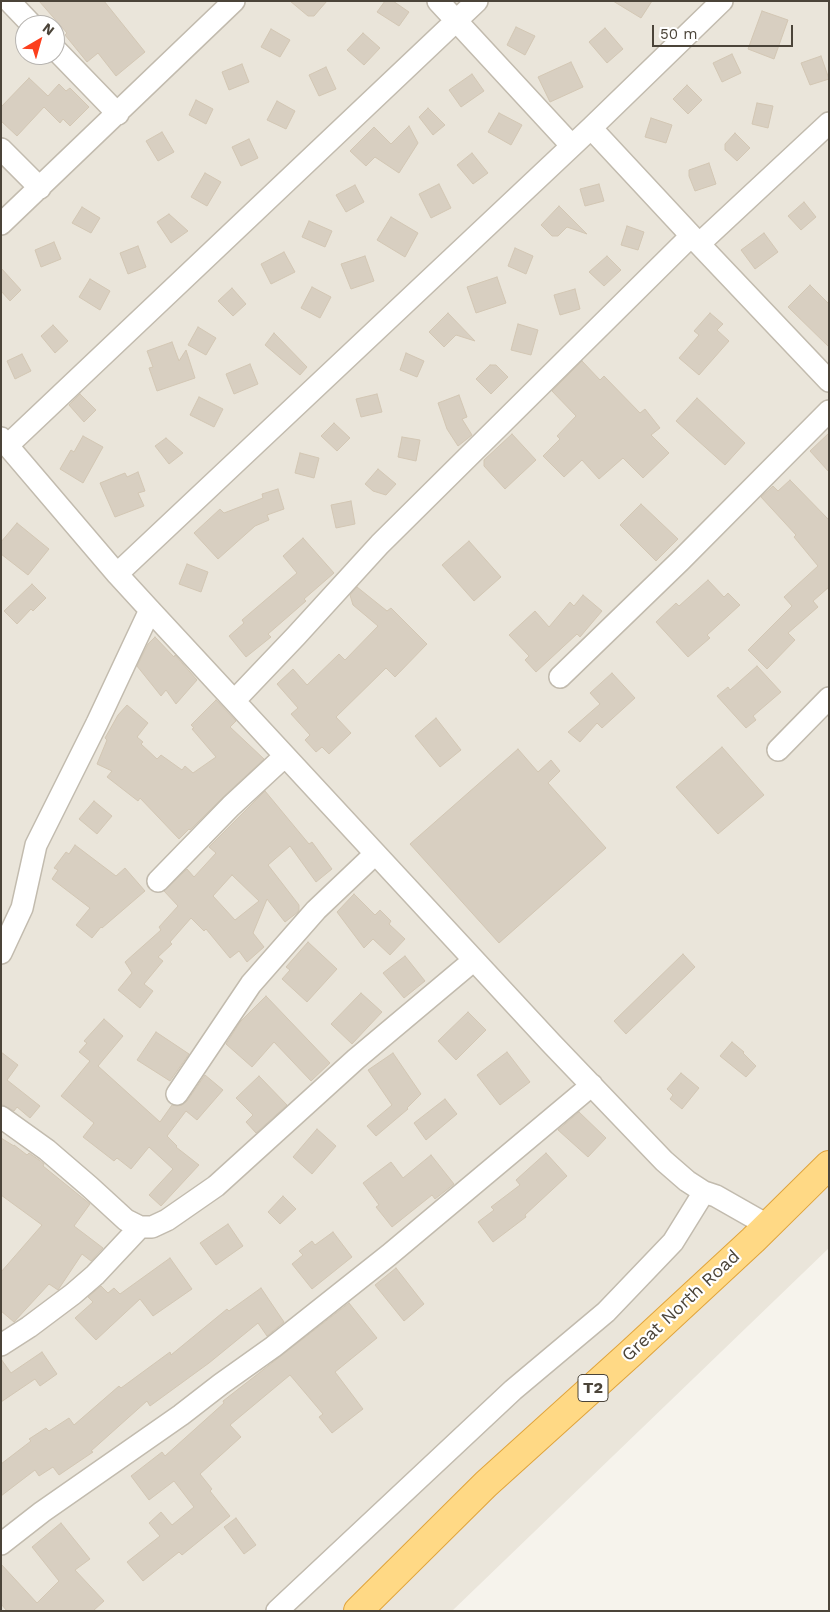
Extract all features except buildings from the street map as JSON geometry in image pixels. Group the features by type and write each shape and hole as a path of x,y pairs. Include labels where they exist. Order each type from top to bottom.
{"highway":[{"name":"Great North Road","path":"358,1611 486,1484 632,1353 829,1165"}],"street":[{"path":"9,1 22,15"},
{"path":"1,224 234,1"},
{"path":"438,1 572,146"},
{"path":"477,1 4,441 117,574 551,1043 664,1161 687,1182 767,1225"},
{"path":"117,574 572,146 722,1"},
{"path":"65,59 118,114"},
{"path":"235,700 380,544 695,240 829,123"},
{"path":"591,128 829,381"},
{"path":"1,150 40,188"},
{"path":"560,677 680,561 829,411"},
{"path":"1,953 22,908 36,845 97,723 150,610"},
{"path":"778,750 829,698"},
{"path":"158,881 231,806 286,756"},
{"path":"177,1094 250,984 316,910 375,854"},
{"path":"1,1117 47,1150 126,1220 140,1227 152,1227 167,1220 216,1186 356,1059 474,960"},
{"path":"1,1544 42,1512 181,1415 273,1347 389,1255 592,1085"},
{"path":"277,1611 513,1390 606,1312 673,1242 704,1192"},
{"path":"1,1345 73,1294 95,1275 140,1227"}],"shaded area":[{"path":"1,1 829,1 829,1248 452,1611 1,1611"}]}
